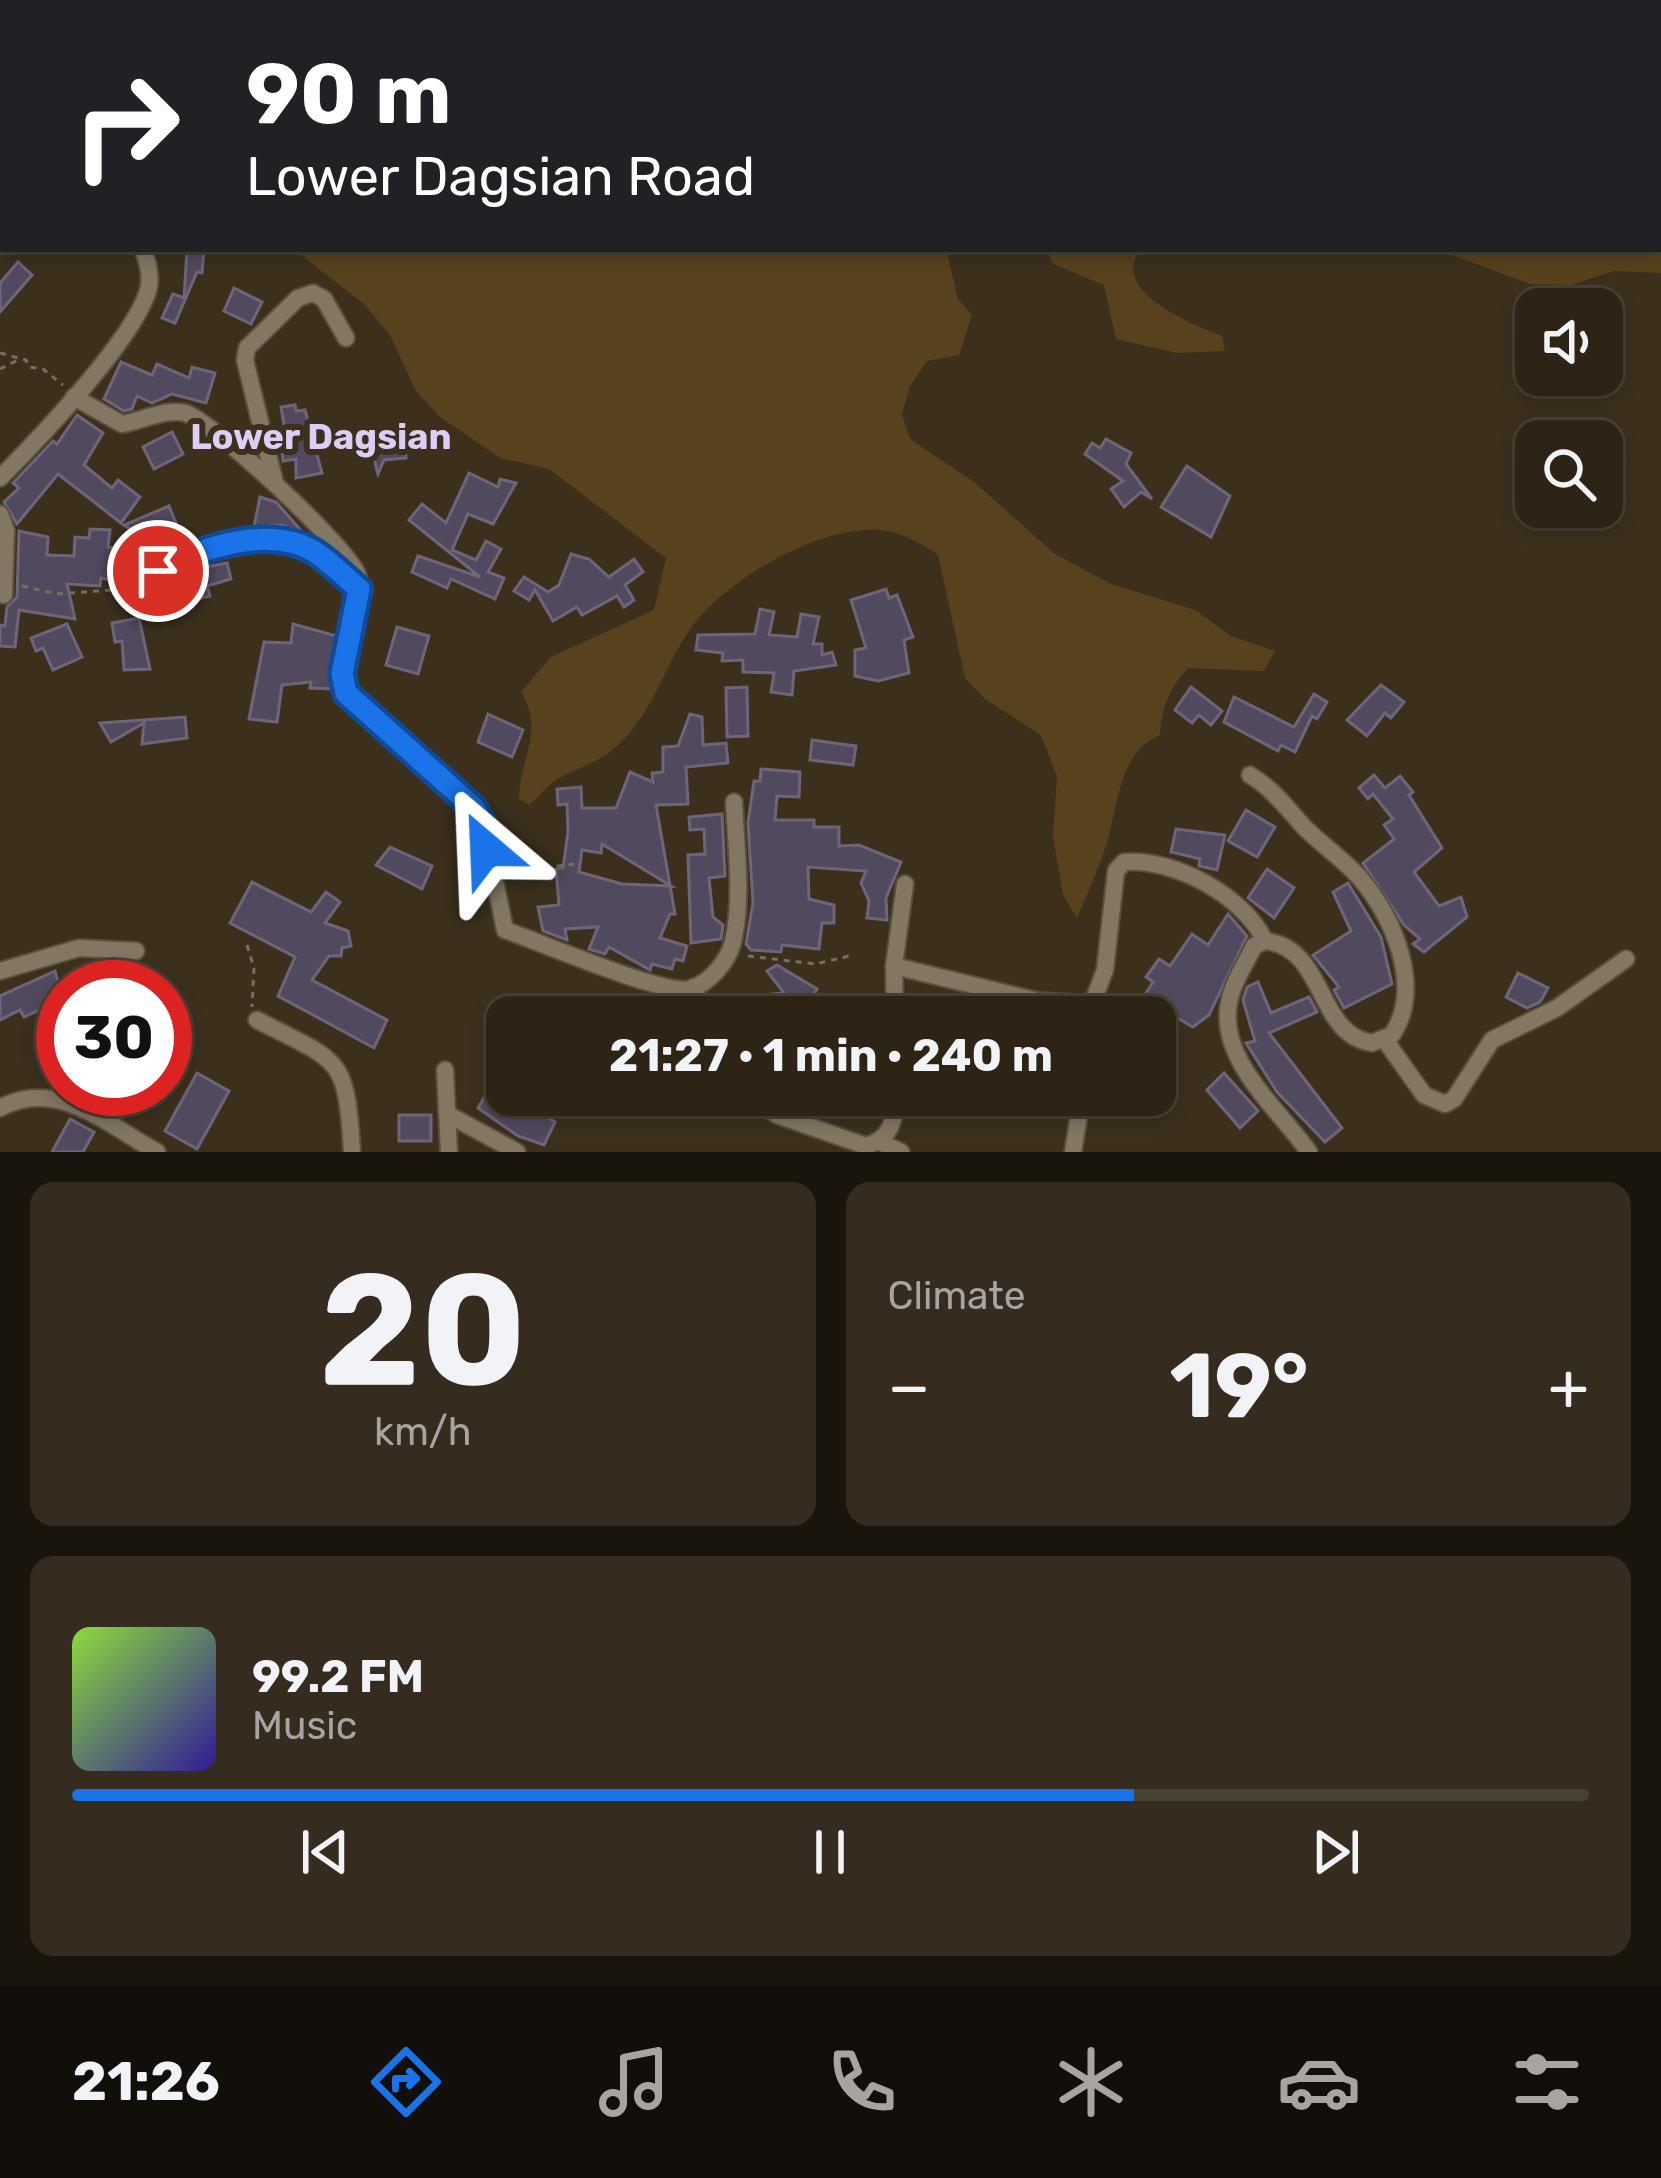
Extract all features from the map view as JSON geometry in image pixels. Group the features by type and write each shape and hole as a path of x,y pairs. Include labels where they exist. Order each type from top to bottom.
{"street":[{"path":"0,478 74,397 143,300 149,274 144,252"},
{"path":"275,483 244,359 247,348 298,298 313,292 324,299 346,338"},
{"path":"74,397 122,424 173,412 193,416 275,483 354,566 359,589 342,674 346,693 474,808 483,824 505,930 640,979 685,990 694,987 729,953 737,877 734,802"},
{"path":"0,514 7,530 4,591"},
{"path":"137,584 206,549 252,540 312,550 359,589"},
{"path":"1250,775 1277,794 1357,875 1383,912 1404,976 1398,1026 1385,1040 1363,1042 1346,1033 1302,958 1280,943 1265,941 1254,946 1229,1000 1230,1034 1250,1077 1310,1152"},
{"path":"1098,996 1116,872 1124,862 1169,868 1217,890 1258,926 1265,941"},
{"path":"895,996 904,884"},
{"path":"0,971 79,948 136,951"},
{"path":"1385,1040 1429,1100 1450,1102 1492,1040 1557,1008 1626,959"},
{"path":"894,966 1017,996"},
{"path":"694,987 697,996"},
{"path":"257,1020 338,1065 348,1088 352,1152"},
{"path":"445,1070 449,1152"},
{"path":"0,1108 27,1095 53,1096 157,1152"},
{"path":"449,1115 517,1152"},
{"path":"782,1116 866,1146 880,1142 891,1129 894,1116"},
{"path":"1073,1152 1079,1116"},
{"path":"880,1142 902,1152"}],"path":[{"path":"0,352 53,375 74,397"},
{"path":"0,369 19,359"},
{"path":"4,591 100,594 137,584"},
{"path":"490,874 574,864"},
{"path":"247,945 254,968 249,998 257,1020"},
{"path":"729,953 816,964 853,955"}],"shaded area":[{"path":"297,252 947,252 958,299 972,315 959,355 927,361 910,386 902,415 910,439 974,482 1055,554 1111,584 1195,610 1231,636 1275,651 1264,671 1188,668 1181,676 1168,699 1160,735 1136,753 1129,765 1105,849 1077,918 1063,895 1053,837 1057,776 1041,735 985,699 965,678 938,555 888,531 856,531 802,546 727,592 691,628 645,712 625,738 600,758 556,780 529,805 519,798 531,732 521,692 551,657 654,610 666,558 549,469 500,458 440,417 416,391 390,335 363,303"},
{"path":"1047,252 1140,252 1135,279 1144,292 1175,315 1222,336 1225,351 1177,353 1116,339 1104,285 1053,264"},
{"path":"1444,252 1661,252 1661,273 1614,271 1571,285 1530,284"}],"building":[{"path":"187,252 204,252 202,273 197,272 175,323 162,318 173,294 184,298"},
{"path":"18,262 32,275 0,312 0,283"},
{"path":"234,288 262,302 251,324 224,311"},
{"path":"121,362 152,375 157,364 189,378 192,367 215,373 206,403 172,394 152,403 137,396 132,409 124,411 104,399"},
{"path":"295,405 296,411 305,410 322,473 296,478 296,459 283,461 281,444 287,443 281,407"},
{"path":"77,415 103,433 84,465 112,488 118,480 140,497 121,523 58,474 17,524 4,502 19,488 13,483 53,441 57,444"},
{"path":"385,427 383,440 405,441 406,458 384,460 378,474 366,430"},
{"path":"172,432 183,454 154,469 143,447"},
{"path":"1106,439 1131,453 1126,464 1152,499 1141,492 1124,507 1111,489 1123,481 1085,454 1092,443 1100,448"},
{"path":"1187,466 1230,496 1211,537 1161,507"},
{"path":"469,473 498,487 500,479 516,483 493,524 468,514 452,550 476,560 486,541 501,549 488,572 504,578 495,599 451,579 447,588 412,572 418,556 480,577 409,520 422,504 446,523"},
{"path":"260,497 276,502 304,534 282,525 254,527"},
{"path":"169,506 182,538 180,546 126,563 121,583 101,578 100,586 67,584 75,619 19,610 15,647 0,646 0,625 5,626 7,607 17,597 19,531 48,537 47,555 74,556 75,537 89,538 90,529 110,530 108,547 135,553 134,532 124,525"},
{"path":"571,554 589,559 609,577 634,559 643,572 625,585 634,600 624,607 617,596 582,615 577,607 553,621 535,590 529,600 514,591 524,577 548,592 559,585"},
{"path":"227,563 231,579 207,586 210,596 198,599 189,570"},
{"path":"886,589 889,598 897,595 913,637 904,640 909,673 878,681 855,676 855,650 866,648 851,600"},
{"path":"760,609 774,612 769,635 797,637 801,614 819,617 813,644 822,644 822,655 832,652 836,665 794,671 792,695 771,692 774,673 743,672 743,660 722,661 723,653 696,650 698,635 755,634"},
{"path":"139,618 150,669 124,670 122,641 115,642 112,623"},
{"path":"67,624 82,657 53,670 43,648 36,651 31,638"},
{"path":"293,624 337,636 332,689 310,688 311,682 282,685 277,722 249,719 264,642 291,643"},
{"path":"397,627 429,636 418,674 386,665"},
{"path":"1381,685 1404,702 1391,718 1385,713 1367,736 1347,720"},
{"path":"747,687 748,736 727,737 726,688"},
{"path":"1191,687 1222,711 1211,725 1199,715 1192,723 1175,710"},
{"path":"1314,694 1327,702 1317,719 1312,716 1295,752 1281,745 1278,751 1224,722 1234,697 1294,727"},
{"path":"488,714 523,730 512,757 478,742"},
{"path":"690,714 702,717 703,745 726,743 728,763 686,767 688,804 656,805 670,885 602,844 601,853 582,850 579,872 622,884 670,886 675,914 670,914 660,938 687,946 683,961 675,959 672,969 652,964 650,970 609,947 605,954 589,949 598,927 565,929 567,940 543,931 538,907 559,905 556,869 563,868 568,832 567,804 558,805 557,789 581,787 582,808 616,808 630,772 653,782 652,773 663,772 663,747 678,746"},
{"path":"185,717 187,738 142,744 144,723 111,742 100,723"},
{"path":"812,740 856,746 853,765 810,760"},
{"path":"761,769 800,772 799,797 777,796 775,820 814,820 814,827 839,827 839,846 859,845 901,862 886,898 887,920 867,918 869,901 861,883 866,871 808,867 809,899 834,905 834,923 822,923 819,949 782,945 781,952 751,950 746,944 753,903 748,823 754,781 760,781"},
{"path":"1374,775 1385,788 1400,776 1413,792 1409,795 1442,848 1414,872 1439,906 1461,897 1467,917 1424,952 1413,944 1420,939 1404,925 1363,863 1394,839 1384,825 1393,819 1373,794 1368,799 1359,788"},
{"path":"1246,810 1275,827 1257,857 1228,841"},
{"path":"722,814 725,876 709,878 713,917 723,925 721,939 691,943 688,855 705,854 704,829 690,830 689,817"},
{"path":"1176,829 1225,835 1217,870 1199,866 1200,859 1171,852"},
{"path":"390,847 432,866 422,889 376,865"},
{"path":"1267,869 1294,888 1274,918 1248,898"},
{"path":"252,882 311,912 326,892 340,902 325,923 348,931 351,946 342,948 341,956 329,956 312,980 387,1020 374,1048 278,996 295,957 230,923"},
{"path":"1348,883 1381,937 1392,984 1344,1008 1334,990 1339,987 1313,955 1351,931 1333,892"},
{"path":"1228,914 1247,936 1209,1015 1193,1027 1176,1017 1176,996 1144,996 1153,982 1146,977 1159,959 1170,966 1192,934 1208,945"},
{"path":"777,965 817,989 813,996 775,996 772,994 784,993 767,971"},
{"path":"1518,973 1548,988 1540,1002 1527,1008 1506,997"},
{"path":"36,980 36,1011 24,1017 20,1010 0,1020 0,996"},
{"path":"1258,982 1271,1013 1309,997 1317,1012 1269,1033 1342,1128 1325,1142 1277,1092 1246,1043 1255,1041 1243,1000 1247,987"},
{"path":"197,1073 229,1091 197,1149 165,1131 173,1116 192,1116 192,1082"},
{"path":"1224,1073 1258,1111 1240,1128 1207,1090"},
{"path":"399,1115 431,1115 431,1141 399,1141"},
{"path":"489,1116 545,1116 555,1122 544,1145 518,1136"},
{"path":"70,1119 94,1132 83,1152 52,1152"}],"district":[{"name":"Lower Dagsian","path":"321,436"}],"route":[{"path":"158,571 206,549 252,540 285,542 312,550 359,589 342,674 346,693 474,808 483,824 486,849"}]}
